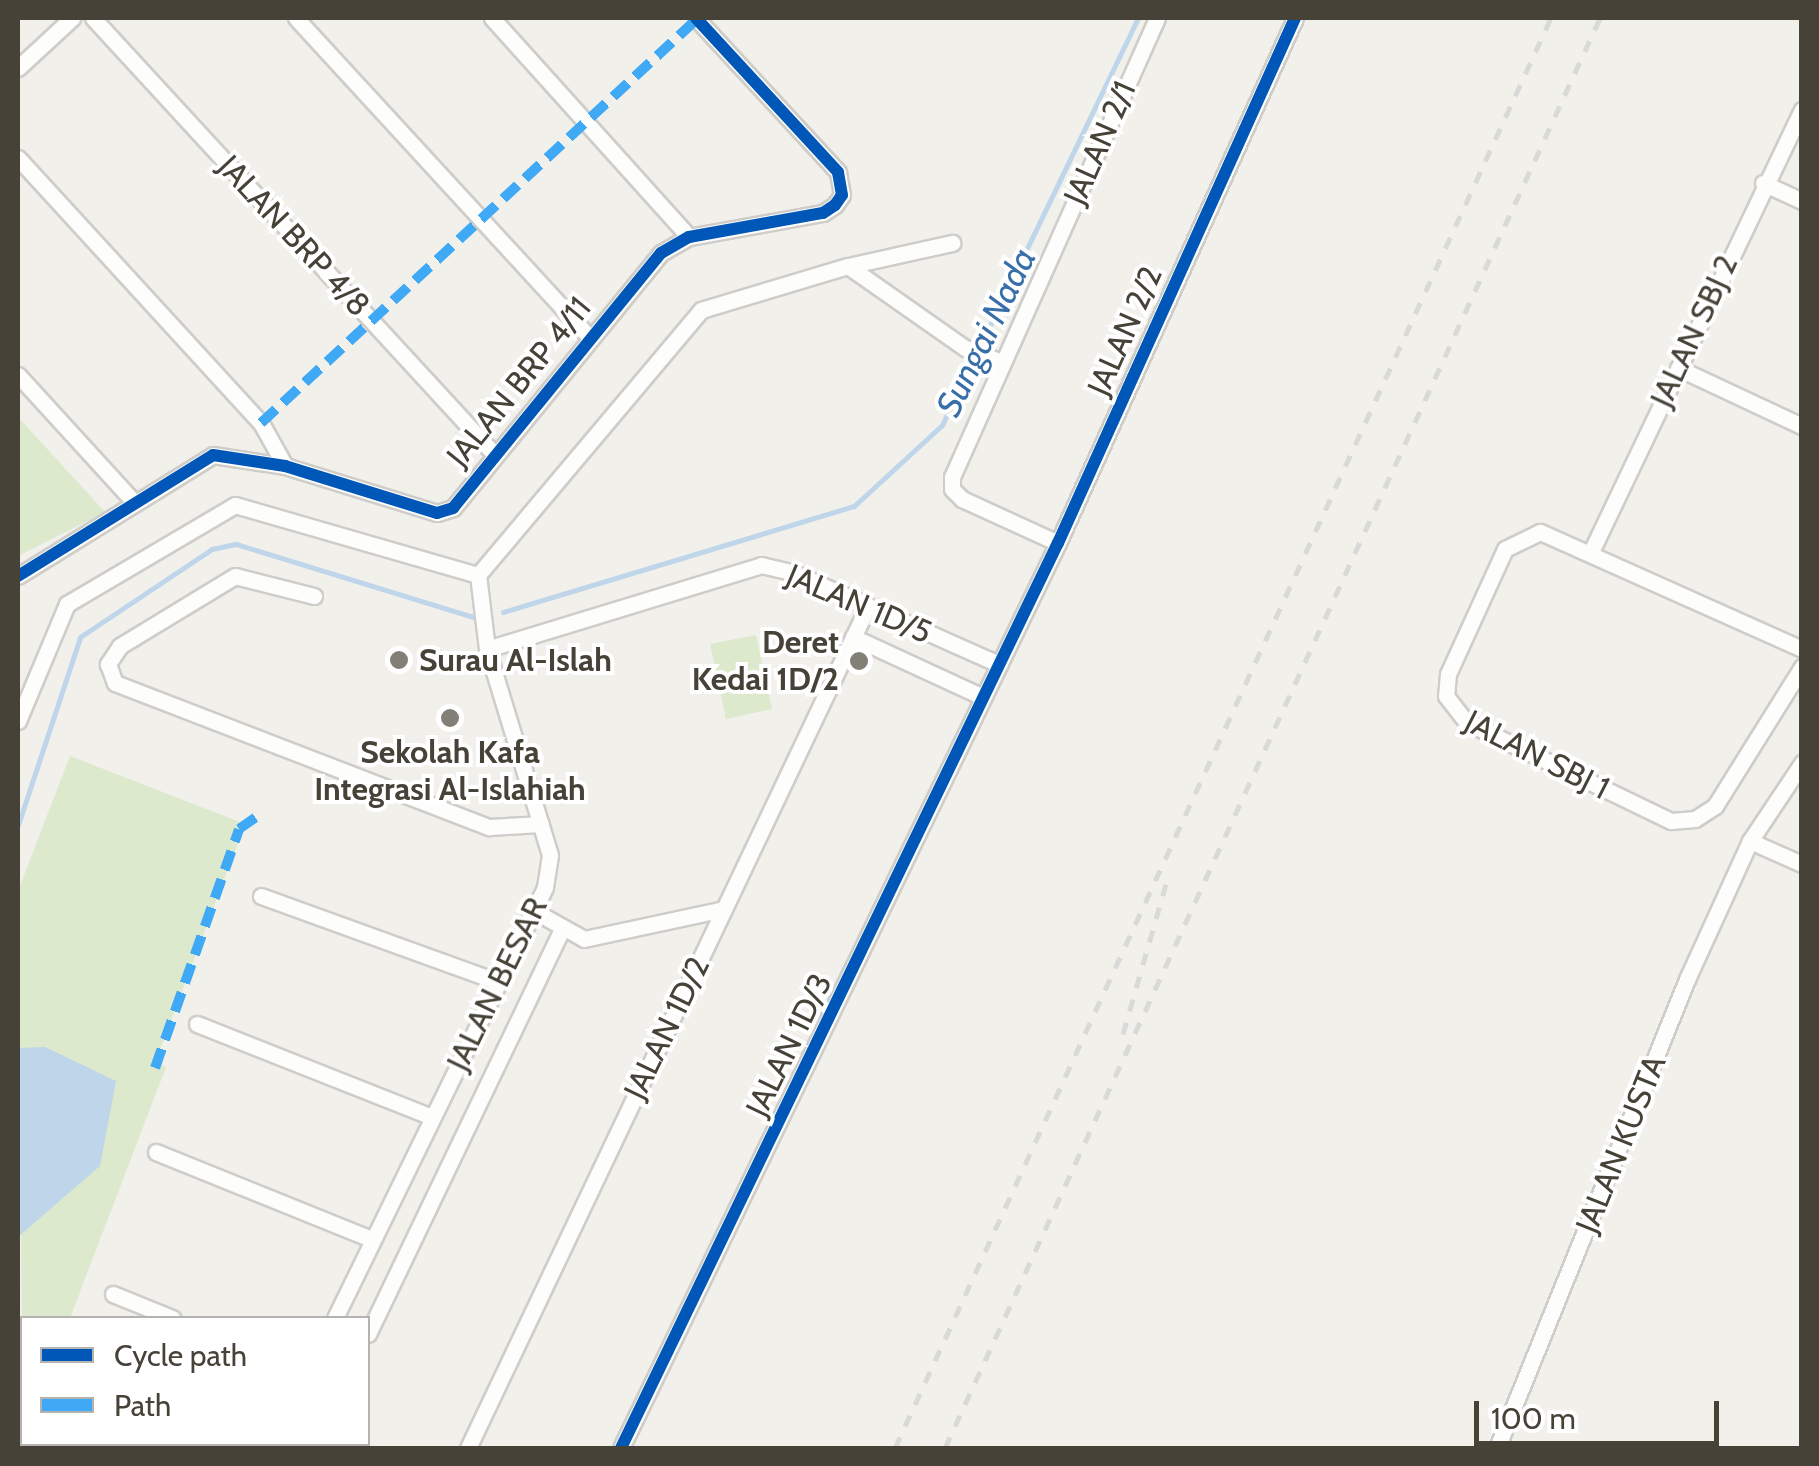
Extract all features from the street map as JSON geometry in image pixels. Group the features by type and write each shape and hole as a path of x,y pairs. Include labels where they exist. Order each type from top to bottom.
{"street":[{"path":"18,68 72,18"},
{"name":"JALAN BRP 4/8","path":"93,18 494,454"},
{"path":"296,18 589,337"},
{"path":"492,18 690,237"},
{"name":"JALAN BRP 4/11","path":"18,576 213,455 284,466 437,513 454,508 661,253 690,237 823,213 842,195 842,183 696,18"},
{"name":"JALAN 2/1","path":"1058,542 952,489 993,360 1157,18"},
{"name":"JALAN 2/2","path":"999,664 1294,18"},
{"name":"JALAN SBJ 2","path":"1590,554 1763,183 1802,110"},
{"path":"18,158 261,423 284,466"},
{"path":"1763,183 1802,201"},
{"path":"18,721 67,604 235,505 478,575 701,310 848,266 952,243"},
{"path":"848,266 965,348 993,360"},
{"path":"1678,368 1802,426"},
{"path":"18,375 134,502"},
{"name":"JALAN SBJ 1","path":"1590,554 1540,532 1522,536 1505,549 1448,674 1450,707 1466,722 1671,821 1695,819 1714,806 1802,667"},
{"path":"1590,554 1802,649"},
{"name":"JALAN 1D/5","path":"487,649 760,565 792,572 999,664"},
{"name":"JALAN BESAR","path":"336,1316 370,1238 534,911 550,855 487,649 478,575"},
{"path":"314,596 235,576 120,646 108,664 115,683 489,827 541,824"},
{"name":"JALAN 1D/2","path":"468,1448 867,608"},
{"path":"853,637 983,697"},
{"name":"JALAN 1D/3","path":"622,1448 999,664"},
{"name":"JALAN KUSTA","path":"1496,1448 1750,841 1802,762"},
{"path":"1750,841 1802,864"},
{"path":"261,896 498,982"},
{"path":"534,911 584,939 724,910"},
{"path":"370,1330 562,929"},
{"path":"197,1024 432,1117"},
{"path":"156,1152 370,1238"},
{"path":"112,1294 167,1316"}],"green space":[{"path":"18,417 105,512 18,556"},
{"path":"756,635 772,709 726,719 710,644"},
{"path":"70,756 245,824 155,1063 166,1067 71,1316 22,1316 18,891"}],"water":[{"path":"45,1047 116,1081 100,1166 18,1237 18,1048"}],"waterway":[{"name":"Sungai Nada","path":"503,612 854,506 942,425 1138,18"},
{"name":"Sungai Nada","path":"18,825 80,637 212,549 236,544 477,618"}],"railway":[{"path":"895,1448 1551,18"},
{"path":"945,1448 1600,18"},
{"path":"1123,1034 1167,881"}],"marked path":[{"path":"261,423 697,19"},
{"path":"155,1068 239,829 259,815"}],"cycle path":[{"path":"18,576 213,455 285,466 437,513 453,508 661,253 689,237 823,213 835,205 842,195 838,172 696,18"},
{"path":"621,1448 1058,543 1295,18"}],"place":[{"name":"Surau Al-Islah","path":"399,660"},
{"name":"Deret Kedai 1D/2","path":"859,661"},
{"name":"Sekolah Kafa Integrasi Al-Islahiah","path":"450,718"}]}
